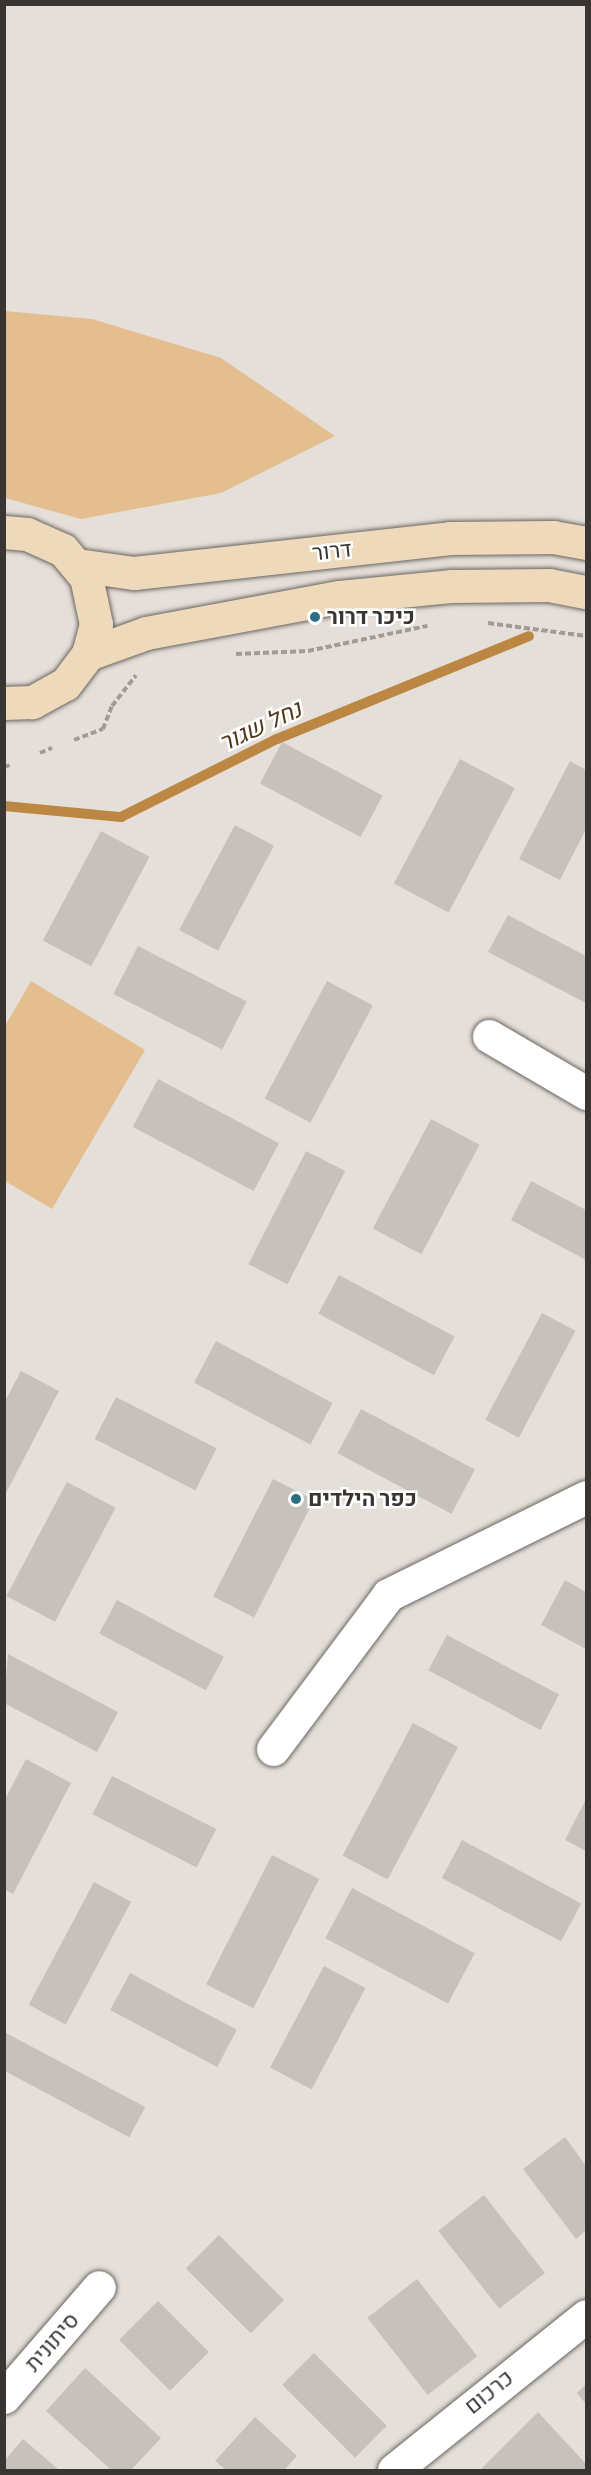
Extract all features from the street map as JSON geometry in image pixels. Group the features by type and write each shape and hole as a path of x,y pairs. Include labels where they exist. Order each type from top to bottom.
{"street":[{"path":"4,532 46,539 77,565 96,608 88,654 79,671 50,695 4,703"},
{"name":"דרור","path":"77,565 134,573 450,538 553,537 586,543"},
{"name":"דרור","path":"88,654 146,633 339,597 452,586 549,585 586,592"},
{"path":"489,1036 586,1093"},
{"path":"273,1749 388,1595 586,1497"},
{"name":"סיתונית","path":"4,2397 99,2287"},
{"name":"כרכום","path":"394,2470 586,2316"}],"path":[{"path":"484,623 586,636"},
{"path":"231,654 308,651 430,625"},
{"path":"74,740 103,729 112,706 139,672"},
{"path":"40,753 52,748"}],"shaded area":[{"path":"5,311 92,319 221,358 335,436 221,493 81,519 5,498"},
{"path":"31,981 145,1050 52,1209 5,1181 5,1026"}],"building":[{"path":"282,742 383,796 361,837 260,783"},
{"path":"460,759 515,788 449,913 394,883"},
{"path":"570,761 586,770 586,829 560,880 519,859"},
{"path":"235,825 274,846 218,951 179,930"},
{"path":"101,831 150,857 91,966 43,940"},
{"path":"508,915 586,956 586,1003 488,952"},
{"path":"138,946 247,1001 222,1050 113,994"},
{"path":"327,981 373,1005 310,1123 265,1098"},
{"path":"158,1079 279,1143 254,1191 133,1127"},
{"path":"431,1119 480,1145 421,1254 373,1228"},
{"path":"306,1151 345,1171 288,1284 248,1264"},
{"path":"531,1181 586,1210 586,1260 511,1220"},
{"path":"339,1275 455,1337 434,1375 318,1314"},
{"path":"542,1313 576,1331 519,1438 485,1420"},
{"path":"216,1341 333,1403 310,1444 194,1382"},
{"path":"21,1371 59,1391 4,1497 4,1403"},
{"path":"116,1397 217,1448 195,1490 95,1439"},
{"path":"361,1409 475,1470 451,1514 338,1453"},
{"path":"273,1479 314,1500 254,1617 213,1597"},
{"path":"67,1482 116,1508 55,1622 6,1596"},
{"path":"565,1580 586,1592 586,1649 541,1625"},
{"path":"117,1600 224,1657 206,1690 99,1634"},
{"path":"447,1635 559,1695 540,1730 428,1670"},
{"path":"8,1654 118,1712 97,1752 4,1703"},
{"path":"413,1723 458,1747 388,1879 343,1855"},
{"path":"26,1759 71,1783 13,1894 4,1889 4,1801"},
{"path":"112,1776 216,1829 197,1867 92,1814"},
{"path":"586,1799 586,1851 565,1840"},
{"path":"462,1840 581,1903 561,1941 442,1878"},
{"path":"272,1855 319,1879 253,2008 206,1984"},
{"path":"94,1882 131,1902 66,2024 29,2005"},
{"path":"352,1888 475,1953 448,2004 325,1938"},
{"path":"324,1966 365,1988 312,2090 270,2068"},
{"path":"130,1973 237,2030 217,2067 110,2010"},
{"path":"4,2032 145,2107 129,2137 4,2071"},
{"path":"565,2137 586,2166 586,2230 576,2239 523,2169"},
{"path":"484,2195 545,2273 499,2309 438,2231"},
{"path":"219,2235 284,2300 251,2333 186,2268"},
{"path":"417,2279 477,2356 428,2395 367,2318"},
{"path":"158,2301 209,2352 170,2391 119,2340"},
{"path":"314,2353 387,2426 355,2458 282,2385"},
{"path":"85,2368 161,2438 131,2470 111,2470 46,2411"},
{"path":"586,2384 586,2404 577,2393"},
{"path":"538,2412 586,2464 586,2470 480,2470"},
{"path":"255,2417 297,2456 284,2470 226,2470 215,2461"},
{"path":"23,2439 59,2470 4,2470 4,2461"}],"waterway":[{"name":"נחל שגור","path":"4,806 121,817 277,739 529,636"}],"place":[{"name":"כיכר דרור","path":"315,617"},
{"name":"כפר הילדים","path":"296,1499"}]}
